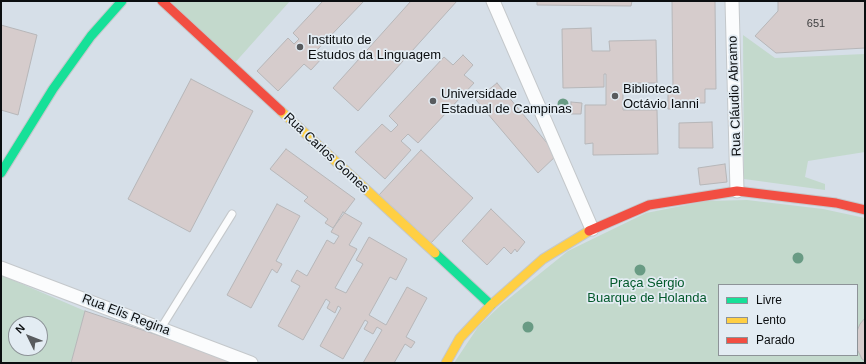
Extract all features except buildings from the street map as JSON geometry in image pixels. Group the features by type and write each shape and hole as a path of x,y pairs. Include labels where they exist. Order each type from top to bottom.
{"street":[{"path":"1,173 57,83 91,36 122,1"},
{"name":"Rua Carlos Gomes","path":"162,1 490,305"},
{"path":"493,1 592,229"},
{"name":"Rua Cláudio Abramo","path":"732,1 737,191"},
{"path":"446,363 460,338 490,305 543,259 592,229 649,205 737,191 836,203 865,210"},
{"name":"Rua Elis Regina","path":"1,268 251,363"}],"lane":[{"path":"161,328 232,214"}],"shaded area":[{"name":"Universidade Estadual de Campinas","path":"1,1 865,1 865,218 454,363 1,363"}],"green space":[{"path":"162,1 290,1 232,66"},
{"path":"743,35 775,58 865,54 865,152 808,161 805,177 825,184 825,190 744,179"},
{"name":"Praça Sérgio Buarque de Holanda","path":"747,200 823,209 865,218 865,363 454,363 478,327 501,305 568,251 646,213 707,201"},
{"path":"1,275 85,311 71,363 1,363"}],"traffic: fast":[{"path":"1,173 53,89 91,36 122,1"},
{"path":"435,253 491,305"}],"traffic: slow":[{"path":"281,111 435,253"},
{"path":"446,363 460,338 491,305 543,259 589,231"}],"traffic: jam":[{"path":"162,1 281,111"},
{"path":"589,231 649,205 737,191 836,203 865,210"}],"place":[{"name":"Instituto de Estudos da Linguagem","path":"300,47"},
{"name":"Biblioteca Octávio Ianni","path":"615,96"},
{"name":"Universidade Estadual de Campinas","path":"433,101"}]}
